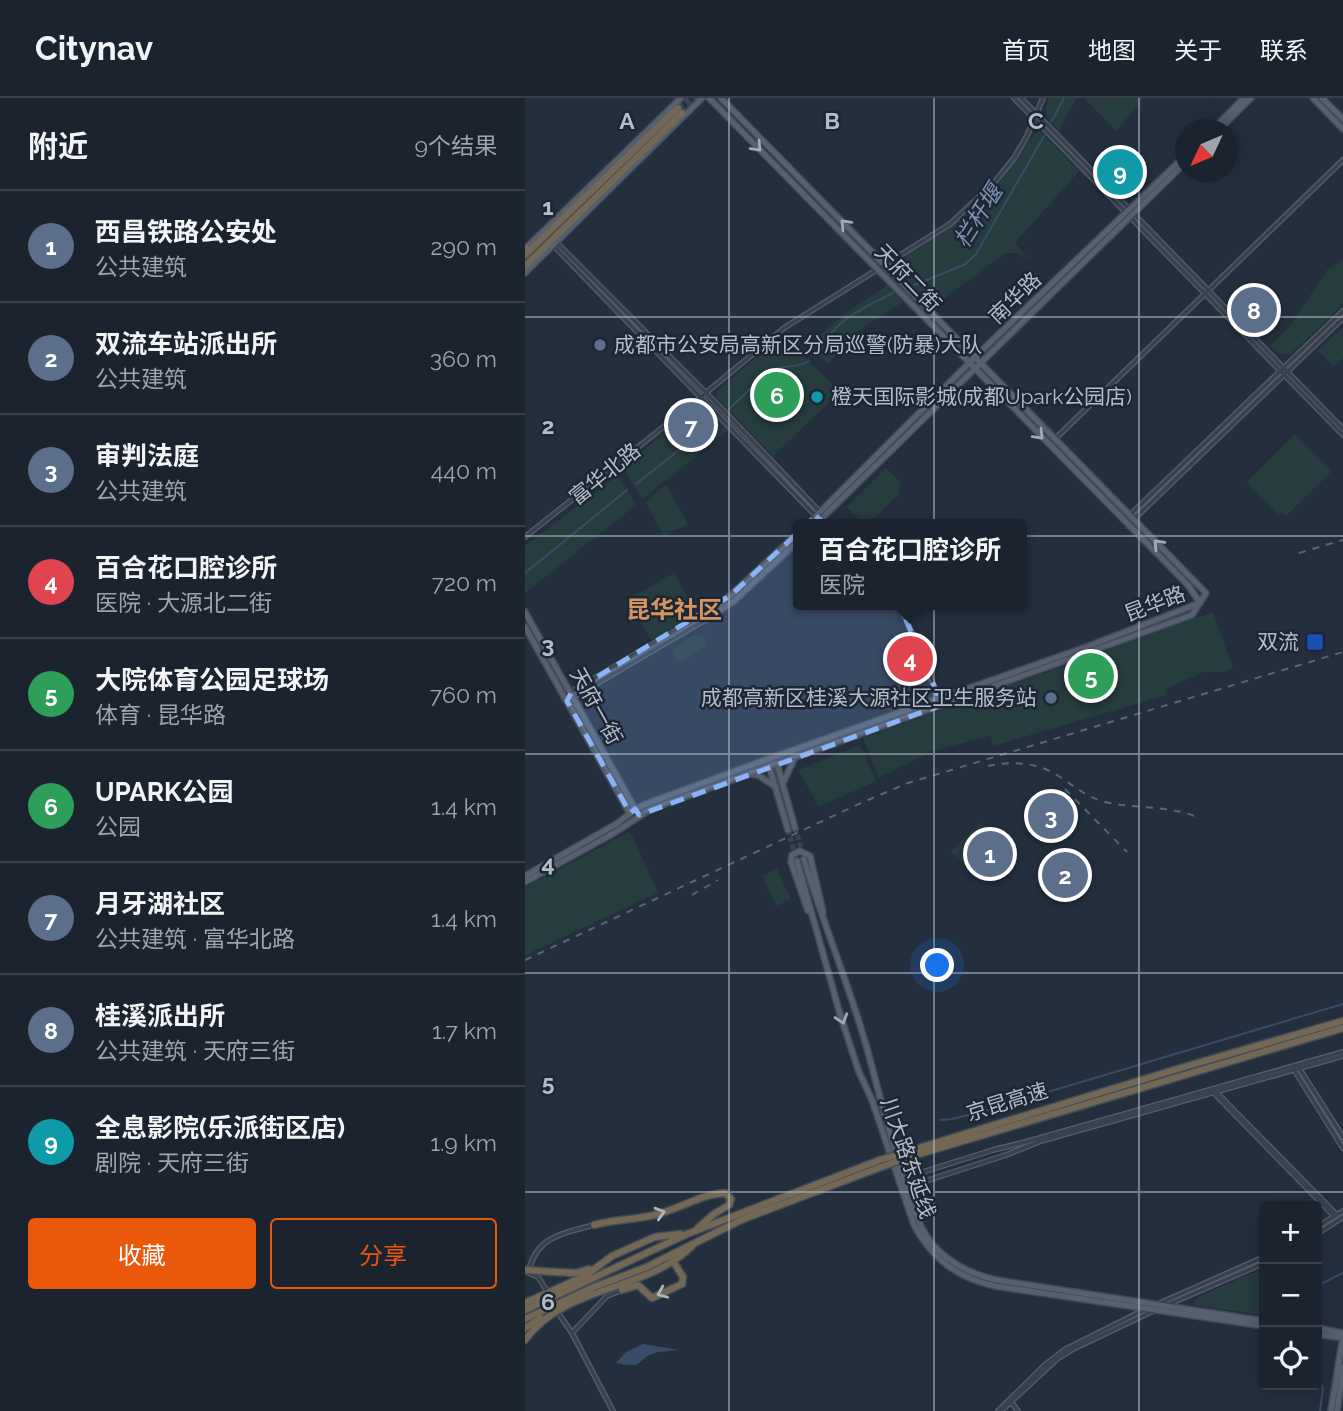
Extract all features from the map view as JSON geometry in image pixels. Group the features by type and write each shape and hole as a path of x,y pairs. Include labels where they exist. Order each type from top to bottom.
{"highway":[{"path":"525,266 571,216 681,107"},
{"path":"554,220 571,216"},
{"path":"567,233 571,216"},
{"path":"525,255 571,216"},
{"path":"525,266 537,261"},
{"name":"京昆高速","path":"687,1234 880,1163 1184,1067 1343,1021"},
{"name":"京昆高速","path":"908,1154 1343,1028"},
{"name":"京昆高速","path":"697,1241 880,1163"},
{"path":"594,1225 657,1215 699,1198 726,1193 731,1199 729,1205 695,1231"},
{"path":"525,1303 585,1276 612,1256 655,1237 687,1234"},
{"path":"525,1310 687,1234"},
{"path":"525,1328 549,1314 673,1261 697,1241"},
{"path":"525,1319 647,1266 697,1241"},
{"path":"622,1290 638,1285 652,1298 682,1284 683,1277 673,1261"},
{"path":"526,1271 581,1272 601,1264"},
{"path":"525,1340 538,1325 576,1302"}],"main road":[{"path":"525,249 681,107 702,98"},
{"name":"天府二街","path":"709,98 1188,585 1200,603 1206,593 721,98"},
{"path":"1223,119 1244,98"},
{"path":"1230,119 1251,98"},
{"path":"1313,98 1343,129"},
{"path":"1322,98 1343,119"},
{"path":"525,273 567,233 681,107"},
{"name":"南华路","path":"815,519 972,366 981,363 1175,166"},
{"name":"南华路","path":"972,366 975,357 1175,172"},
{"name":"南华路","path":"818,519 820,515"},
{"path":"703,618 793,538"},
{"path":"703,618 734,601 793,546"},
{"name":"昆华路","path":"635,812 769,767 1200,603"},
{"name":"天府一街","path":"525,612 635,812 633,820 614,833 525,882"},
{"name":"天府一街","path":"525,627 565,699 635,812"},
{"name":"昆华路","path":"635,812 771,758 941,702"},
{"path":"783,784 796,757"},
{"path":"771,758 777,764 795,828"},
{"path":"771,758 769,767 788,830"},
{"path":"750,774 758,775 776,787"},
{"path":"525,876 635,812"},
{"path":"818,936 791,862 792,855 797,851 803,851 810,856 828,932"},
{"name":"川大路东延线","path":"1259,1320 1165,1306 1156,1307 1146,1308 978,1282 958,1274 934,1255 921,1240 910,1216 872,1100 843,1026 818,936 801,860 841,967 868,1052 889,1136 919,1223 929,1240 961,1268 996,1280 1156,1307 1259,1325"},
{"path":"828,972 836,978 841,967"},
{"path":"1322,1332 1343,1336 1331,1411"},
{"path":"1337,1411 1343,1367"}],"street":[{"path":"1014,98 1052,133 1343,429"},
{"path":"1021,98 1035,116"},
{"name":"富华北路","path":"525,537 706,393 784,327 950,224 984,193 1014,158 1027,136 1043,98"},
{"path":"1055,439 1343,160"},
{"path":"555,244 706,393 820,515"},
{"path":"555,244 701,397 824,519"},
{"path":"1132,517 1343,311"},
{"path":"1284,371 1343,318"},
{"path":"1284,371 1343,435"},
{"path":"902,610 941,702"},
{"path":"565,699 703,618"},
{"path":"907,1187 1006,1155 1033,1143 1343,1054"},
{"path":"1296,1067 1343,1137"},
{"path":"1296,1067 1343,1148"},
{"path":"904,1178 993,1150 1213,1091"},
{"path":"1213,1091 1336,1216"},
{"path":"1322,1224 1343,1211"},
{"path":"1322,1231 1343,1217"},
{"path":"547,1291 538,1277 526,1271 532,1259 549,1239 594,1225"},
{"path":"1000,1411 1057,1359 1073,1349 1259,1259"},
{"path":"1165,1306 1262,1264"},
{"path":"572,1333 607,1296 622,1290"},
{"path":"1190,1296 1187,1303 1191,1310"},
{"path":"1000,1411 1045,1365 1066,1349 1146,1308"},
{"path":"559,1314 572,1333 613,1411"},
{"path":"1010,1402 1019,1411"}],"highlighted area":[{"path":"816,516 872,568 899,603 942,705 639,815 635,809 630,813 594,752 567,701 571,693 731,595"}],"green space":[{"path":"1049,98 1077,98 1059,130 1047,116"},
{"path":"1084,98 1144,98 1116,131"},
{"path":"1040,131 1079,171 1015,243 1029,259 1016,253 1005,253 938,303 929,302 898,271 899,260 969,213 996,187 1033,135"},
{"path":"1343,259 1343,304 1291,354 1279,354 1270,346 1289,327 1327,270"},
{"path":"888,285 903,302 849,337 828,365 808,346 844,314"},
{"path":"1343,327 1343,358 1334,367 1318,351"},
{"path":"780,337 788,340 840,392 773,456 717,398 717,391"},
{"path":"693,408 708,409 728,429 727,432 642,499 626,473 627,465"},
{"path":"1295,434 1332,471 1286,516 1282,512 1279,515 1247,482"},
{"path":"886,468 901,483 899,494 874,519 859,519 847,507"},
{"path":"618,475 636,505 525,593 525,546"},
{"path":"666,484 688,524 664,536 645,502"},
{"path":"674,573 694,609 691,618 651,640 627,600"},
{"path":"1213,612 1233,668 1223,672 1204,672 1166,688 1167,695 993,746 990,736 932,751 879,778 863,738"},
{"path":"694,635 703,637 705,647 686,659 675,659 672,651 674,648"},
{"path":"860,745 876,781 819,807 798,770"},
{"path":"981,822 999,840 995,844 1001,851 974,876 951,851"},
{"path":"630,831 658,893 525,955 525,888"},
{"path":"777,869 791,899 776,906 762,876"},
{"path":"1257,1271 1259,1274 1259,1314 1193,1305 1196,1298"}],"water":[{"path":"643,1344 679,1350 655,1353 632,1365 616,1363 626,1352"}],"waterway":[{"name":"栏杆堰","path":"1051,122 1064,98"},
{"name":"栏杆堰","path":"914,285 964,265 976,254 1044,136"},
{"name":"栏杆堰","path":"817,355 824,342 840,324 893,293"},
{"name":"栏杆堰","path":"729,409 769,371 809,361"},
{"name":"栏杆堰","path":"636,484 717,420"},
{"path":"525,573 627,490"},
{"path":"940,1120 984,1111 1343,1004"},
{"path":"1322,1284 1343,1273"},
{"path":"1320,1411 1322,1386"}],"tunnel":[{"path":"678,108 688,98"},
{"path":"682,113 697,98"},
{"path":"795,828 804,856"},
{"path":"788,830 797,861"}],"railway":[{"path":"1299,553 1343,540"},
{"path":"525,960 908,783 1343,652"},
{"path":"988,766 1006,763 1032,765 1057,775 1098,800 1175,811 1197,817"},
{"path":"1065,789 1127,852"},
{"path":"692,895 718,880"}],"place":[{"name":"全息影院(乐派街区店)","path":"1120,172"},
{"name":"桂溪派出所","path":"1254,310"},
{"name":"成都市公安局高新区分局巡警(防暴)大队","path":"600,345"},
{"name":"UPARK公园","path":"777,395"},
{"name":"橙天国际影城(成都Upark公园店)","path":"817,397"},
{"name":"月牙湖社区","path":"691,425"},
{"name":"双流","path":"1315,642"},
{"name":"百合花口腔诊所","path":"910,659"},
{"name":"大院体育公园足球场","path":"1091,676"},
{"name":"成都高新区桂溪大源社区卫生服务站","path":"1051,698"},
{"name":"审判法庭","path":"1051,816"},
{"name":"西昌铁路公安处","path":"990,854"},
{"name":"双流车站派出所","path":"1065,875"}],"district":[{"name":"昆华社区","path":"674,610"}]}
